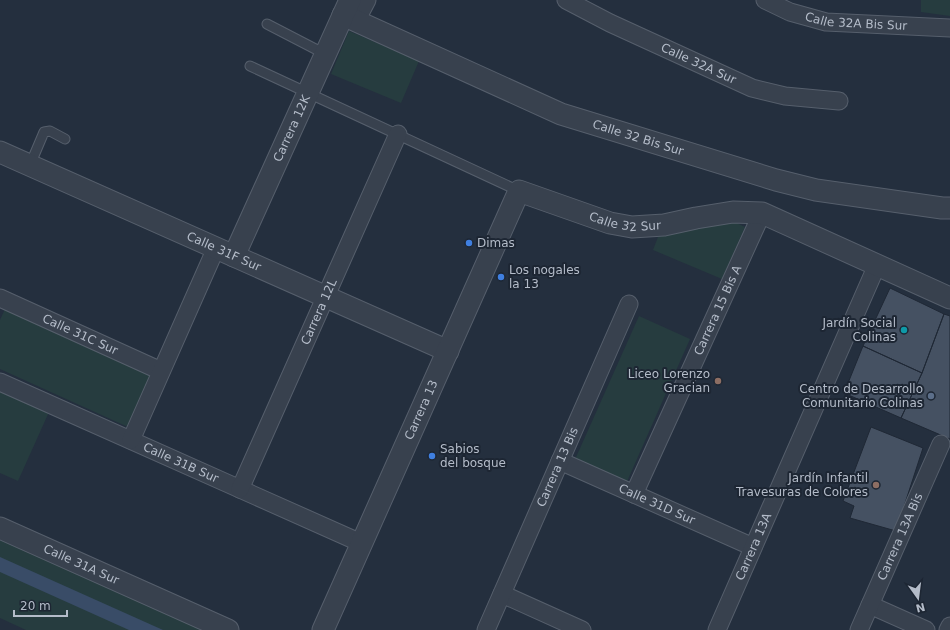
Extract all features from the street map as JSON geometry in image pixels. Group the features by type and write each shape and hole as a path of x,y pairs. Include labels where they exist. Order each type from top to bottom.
{"street":[{"name":"Carrera 12K","path":"131,440 161,371 308,93 325,54 349,12 367,0"},
{"name":"Calle 32A Sur","path":"566,0 610,24 752,88 785,96 839,102"},
{"name":"Calle 32A Bis Sur","path":"765,0 790,12 826,22 950,28"},
{"name":"Calle 32 Bis Sur","path":"349,12 561,114 809,189 950,208"},
{"name":"Carrera 12L","path":"240,489 398,134"},
{"name":"Calle 31F Sur","path":"0,152 448,351"},
{"name":"Calle 32 Sur","path":"520,191 610,223 632,227 664,225 734,212 762,213 950,298"},
{"name":"Carrera 13","path":"322,630 520,191"},
{"name":"Carrera 15 Bis A","path":"634,494 762,213"},
{"name":"Carrera 13A","path":"717,630 877,265"},
{"name":"Calle 31C Sur","path":"1,301 161,371"},
{"name":"Carrera 13 Bis","path":"486,630 629,304"},
{"name":"Calle 31B Sur","path":"0,382 361,543"},
{"name":"Carrera 13A Bis","path":"859,630 941,444"},
{"name":"Calle 31D Sur","path":"560,461 753,547"},
{"name":"Calle 31A Sur","path":"0,528 228,630"},
{"path":"502,594 582,630"},
{"path":"870,605 926,630"},
{"path":"948,630 950,626"}],"lane":[{"path":"267,24 325,54"},
{"name":"Calle 32 Sur","path":"250,66 520,191"},
{"path":"30,165 44,132 50,131 65,139"}],"green space":[{"path":"921,0 950,0 950,16 921,12"},
{"path":"349,31 419,61 401,103 331,74"},
{"path":"730,220 745,227 722,279 653,250 658,237"},
{"path":"5,309 152,376 128,427 0,369 0,320"},
{"path":"639,316 690,339 625,486 573,464"},
{"path":"0,391 49,412 18,481 0,473"},
{"path":"0,536 209,630 26,630 0,618"}],"water":[{"path":"0,557 163,630 129,630 0,572"}],"building":[{"name":"Jardín Social Colinas","path":"890,288 944,314 922,373 863,346"},
{"name":"Centro de Desarrollo Comunitario Colinas","path":"944,314 950,316 950,439 901,418 922,373"},
{"path":"863,346 922,373 901,418 844,393"},
{"path":"871,427 923,448 896,531 850,518 854,506 843,501"}],"place":[{"name":"Dimas","path":"469,243"},
{"name":"Los nogales la 13","path":"501,277"},
{"name":"Jardín Social Colinas","path":"904,330"},
{"name":"Liceo Lorenzo Gracian","path":"718,381"},
{"name":"Centro de Desarrollo Comunitario Colinas","path":"931,396"},
{"name":"Sabios del bosque","path":"432,456"},
{"name":"Jardín Infantil Travesuras de Colores","path":"876,485"}]}
